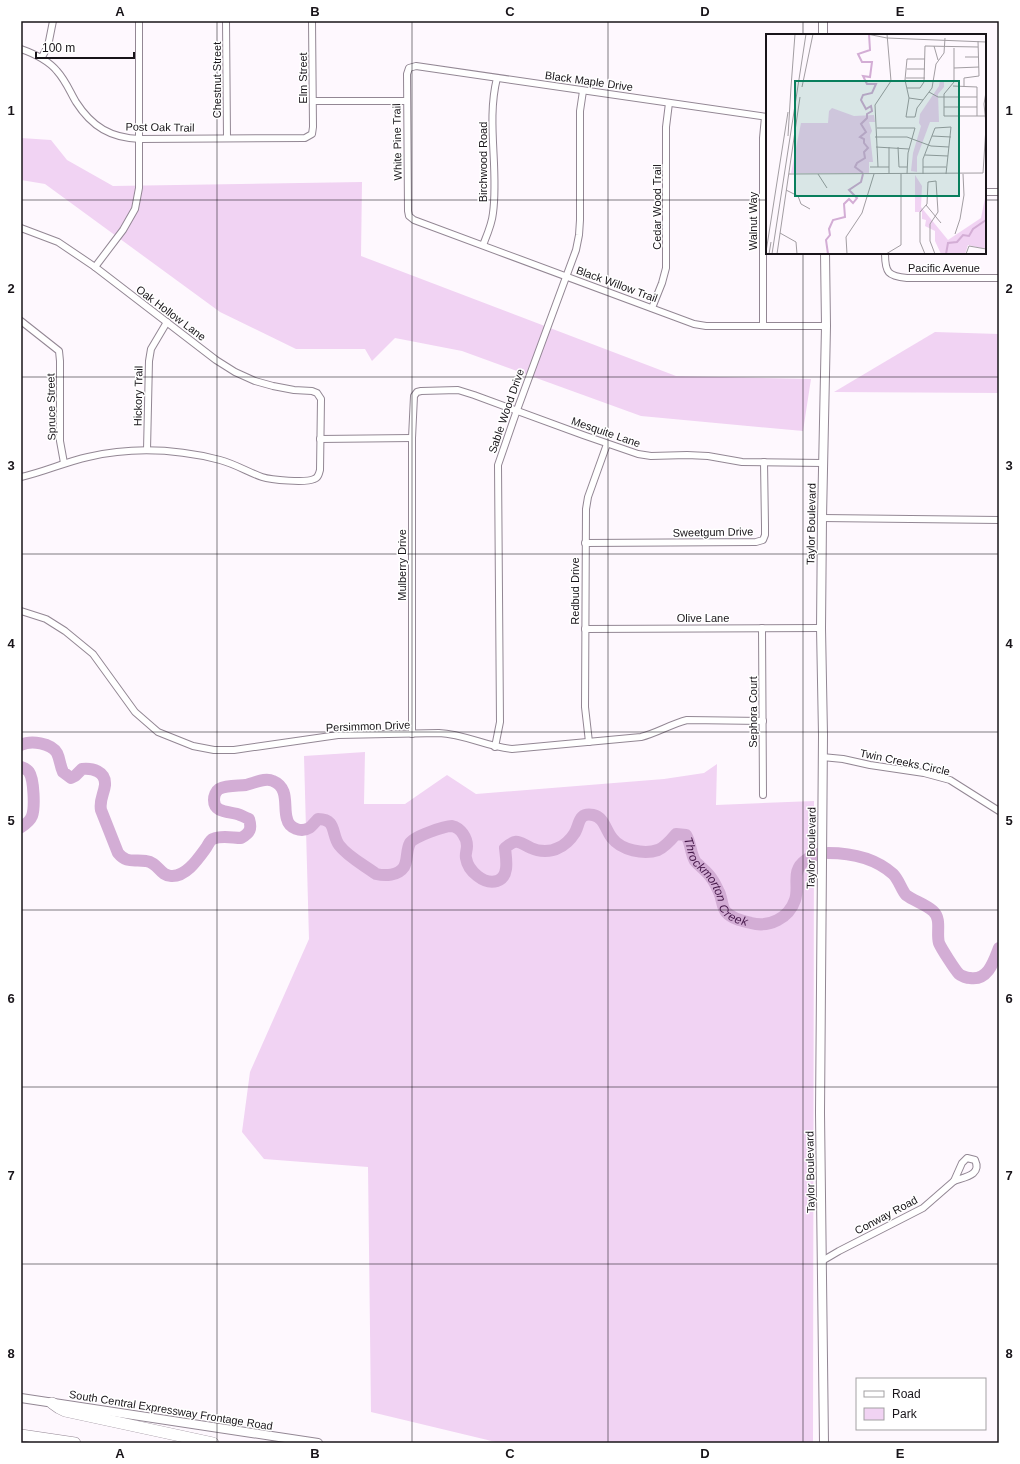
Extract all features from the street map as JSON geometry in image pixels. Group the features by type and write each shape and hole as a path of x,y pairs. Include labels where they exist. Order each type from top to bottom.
{"highway":[{"path":"52,1403 65,1411 213,1443"},
{"path":"21,1435 75,1443"}],"street":[{"path":"42,57 48,46 53,21"},
{"path":"95,267 123,230 135,209 139,188 139,21"},
{"name":"Chestnut Street","path":"226,21 227,138"},
{"name":"Elm Street","path":"312,21 312,134"},
{"path":"823,21 823,34"},
{"name":"Post Oak Trail","path":"21,49 42,57 56,70 66,82 85,114 99,127 113,135 140,139 305,138 312,134"},
{"name":"Black Maple Drive","path":"409,68 416,66 766,117"},
{"name":"White Pine Trail","path":"409,68 407,74 409,216"},
{"name":"Birchwood Road","path":"483,245 493,214 493,101 497,78"},
{"name":"Sable Wood Drive","path":"495,747 500,722 498,465 576,250 579,235 580,111 583,90"},
{"path":"313,101 407,101"},
{"name":"Cedar Wood Trail","path":"652,308 666,268 666,127 670,103"},
{"name":"Walnut Way","path":"763,326 763,138 766,117"},
{"path":"986,192 999,192"},
{"name":"Black Willow Trail","path":"409,216 414,220 694,324 706,326 826,326"},
{"name":"Oak Hollow Lane","path":"21,228 58,242 95,267 216,360 236,372 255,381 273,386 318,393 321,399 320,439"},
{"name":"Taylor Boulevard","path":"824,1443 820,1113 822,757 821,628 826,326 825,254"},
{"name":"Pacific Avenue","path":"885,254 885,264 889,274 894,277 999,278"},
{"name":"Spruce Street","path":"21,321 59,350 60,441 64,463"},
{"name":"Hickory Trail","path":"147,450 148,361 151,349 167,322"},
{"name":"Mesquite Lane","path":"414,396 417,392 421,391 458,390 638,454 651,456 701,455 742,462 823,463"},
{"name":"Mulberry Drive","path":"412,734 412,438 414,396"},
{"path":"21,477 88,457 116,452 147,450 176,452 221,460 263,477 280,480 313,480 318,476 320,470 320,439 412,438"},
{"name":"Redbud Drive","path":"589,742 585,707 585,543 588,497 607,444"},
{"name":"Sweetgum Drive","path":"585,543 756,542 763,540 766,526 764,462"},
{"path":"822,518 999,520"},
{"name":"Persimmon Drive","path":"21,611 46,619 65,631 93,654 135,712 158,732 193,746 214,750 234,750 338,735 371,734 451,734 495,747 512,749 641,737 653,734 677,722 687,720 763,721"},
{"name":"Sephora Court","path":"762,628 763,795"},
{"name":"Olive Lane","path":"585,629 821,628"},
{"name":"Twin Creeks Circle","path":"822,757 843,759 870,765 924,773 950,780 999,811"},
{"name":"Conway Road","path":"822,1261 923,1208 954,1181"},
{"name":"South Central Expressway Frontage Road","path":"21,1398 318,1443"}],"green space":[{"path":"21,138 51,140 67,160 113,186 362,182 361,256 676,376 811,379 803,431 641,416 462,351 395,338 372,361 365,349 296,349 220,312 45,184 21,180"},
{"path":"935,332 999,334 999,393 834,392"},
{"path":"365,752 364,804 405,804 447,775 476,794 664,779 704,773 717,764 716,805 814,801 813,1443 500,1443 371,1412 368,1167 264,1159 242,1132 250,1072 309,939 304,756"}],"waterway":[{"name":"Throckmorton Creek","path":"21,745 25,743 40,743 50,747 57,753 63,772 71,778 82,769 98,771 105,780 101,800 101,810 118,853 124,859 150,862 164,874 171,876 182,874 187,870 199,857 210,841 223,837 241,838 250,830 249,819 217,808 214,798 218,790 225,787 246,785 267,780 273,781 282,788 285,798 287,819 290,825 296,829 302,830 309,828 318,819 328,822 333,828 339,845 356,861 380,875 395,874 404,867 409,846 412,841 429,832 452,826 461,831 465,837 467,843 467,863 473,872 477,876 487,881 497,881 504,876 506,871 505,848 509,845 518,842 541,851 555,849 563,846 571,838 576,831 580,820 584,816 593,815 600,818 612,838 621,846 640,852 661,849 676,834 686,835 695,861 714,882 726,912 734,918 751,923 765,924 778,920 788,912 795,900 798,869 801,864 819,854"},
{"name":"Throckmorton Creek","path":"21,767 27,770 31,776 34,800 31,818 21,827"},
{"name":"Throckmorton Creek","path":"828,853 854,855 871,860 893,874 906,895 923,904 936,914 939,943 951,964 959,974 967,978 976,978 986,973 999,948"}]}
